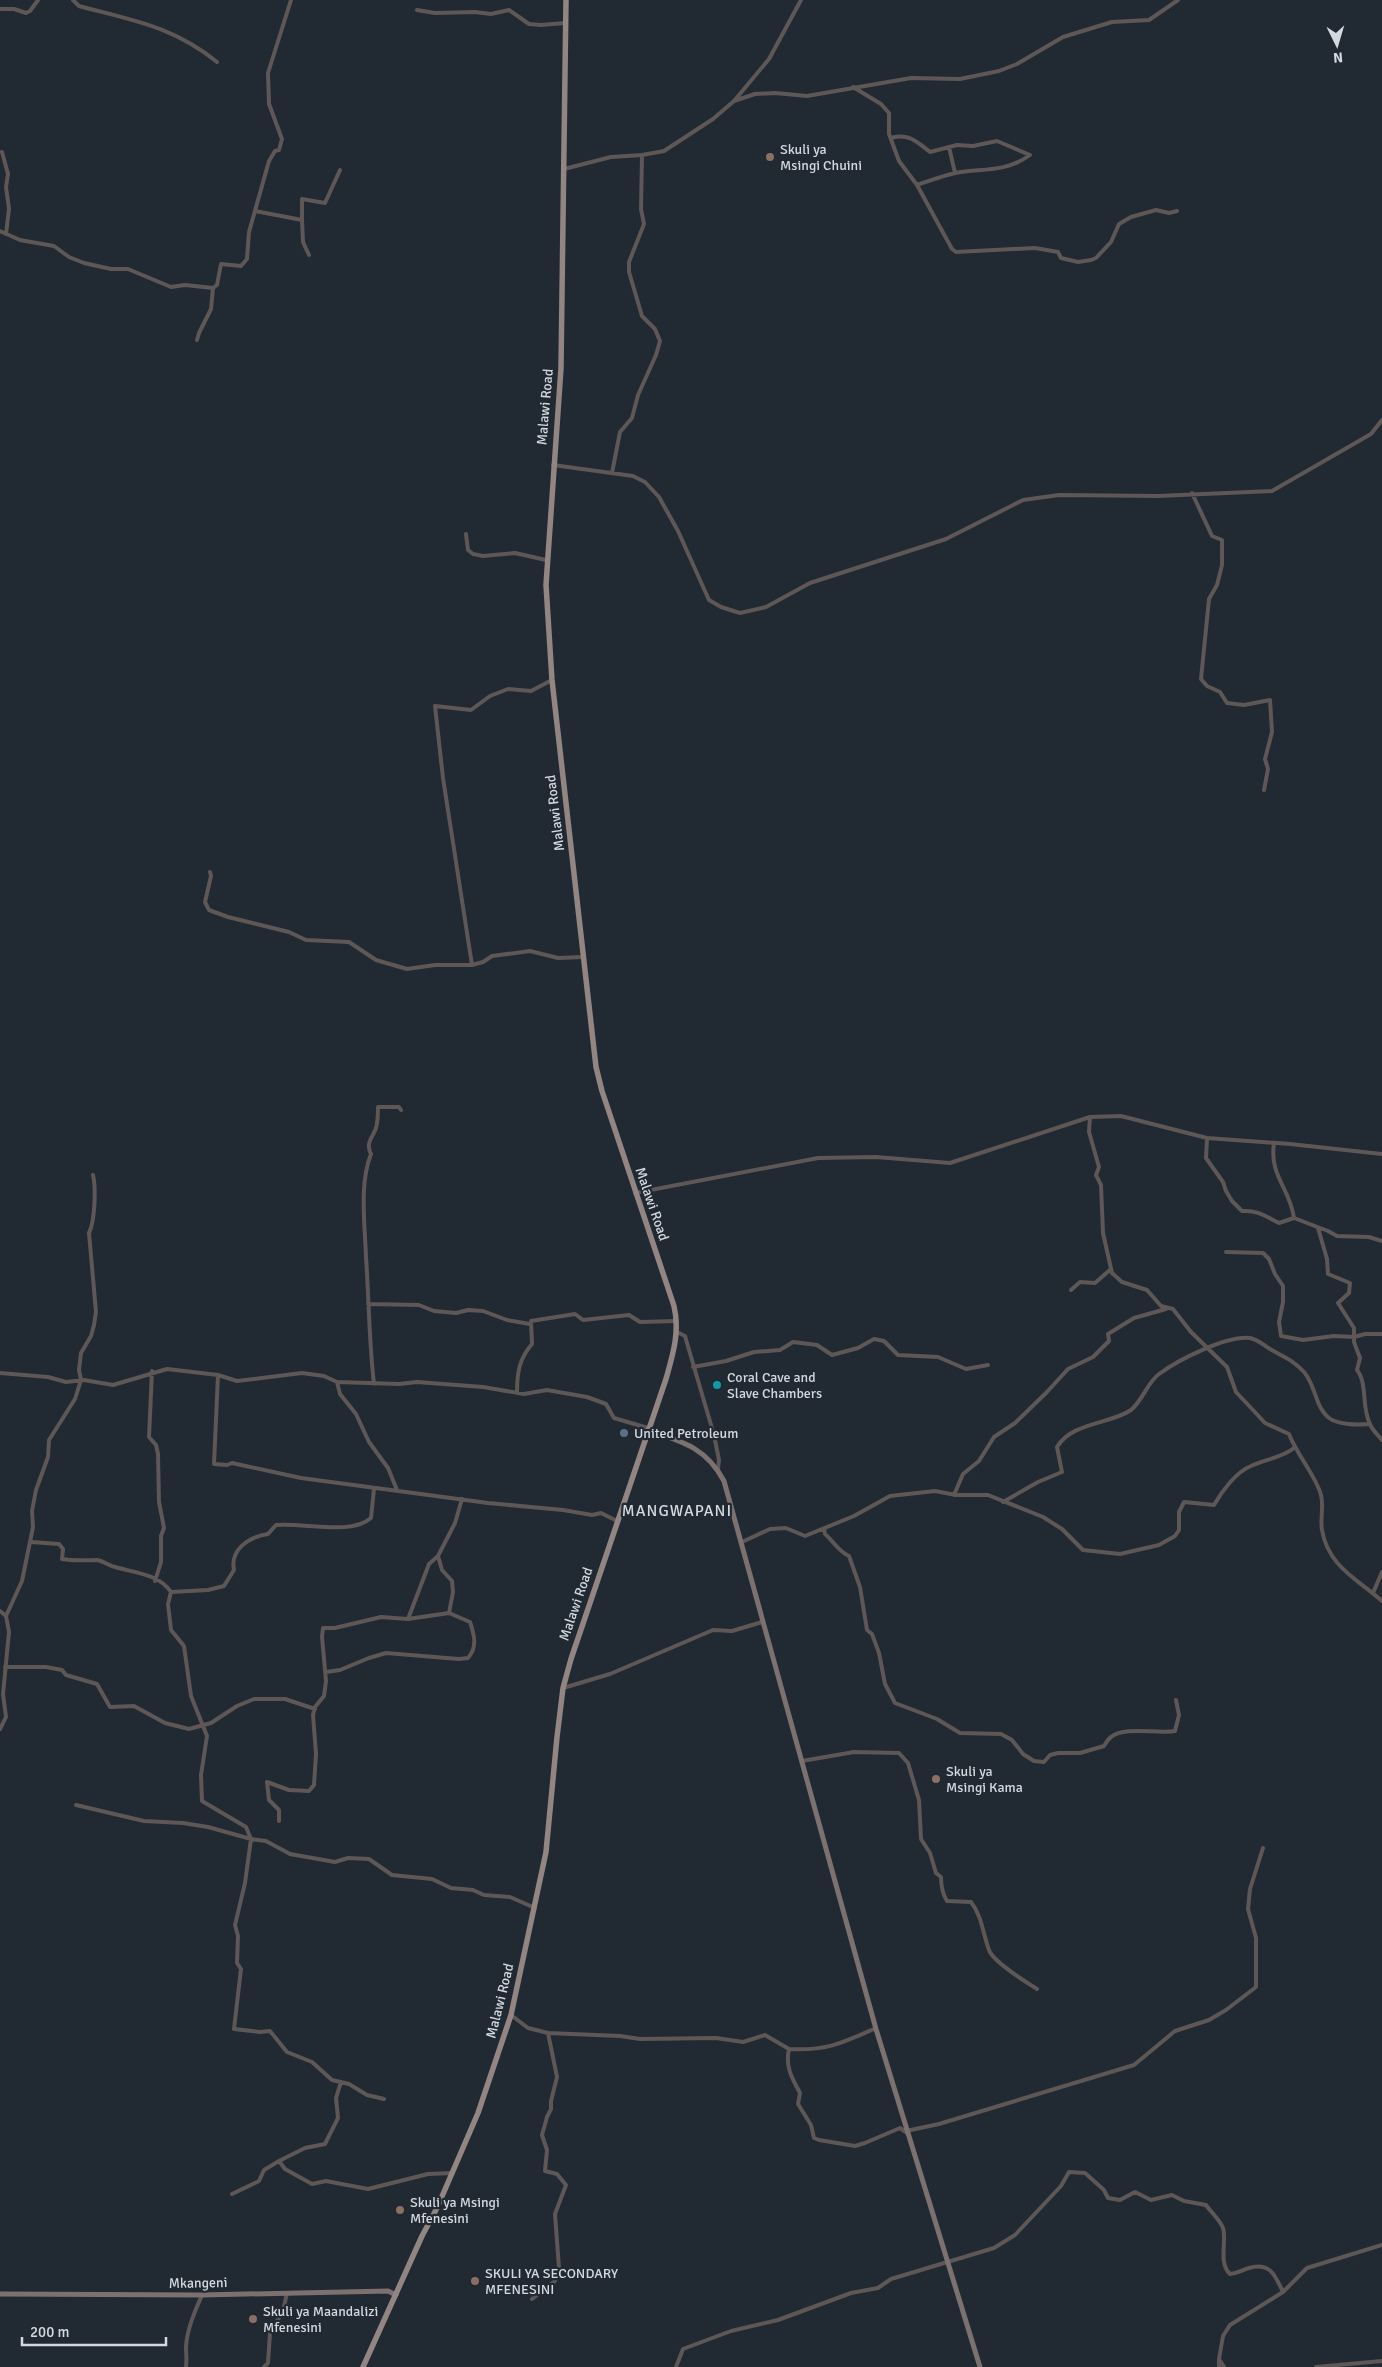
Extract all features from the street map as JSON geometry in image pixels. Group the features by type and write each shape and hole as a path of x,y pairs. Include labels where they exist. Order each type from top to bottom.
{"main road":[{"name":"Malawi Road","path":"363,2367 452,2173 485,2094 511,2015 546,1852 563,1688 617,1521 666,1379 677,1332 677,1321 596,1067 552,680 546,560 561,368 566,0"}],"street":[{"path":"0,9 14,9 26,13 30,11 38,0"},
{"path":"73,0 79,6 165,30 198,46 217,62"},
{"path":"198,340 199,333 209,314 213,288 216,285 221,264 241,266 247,259 249,232 254,211 265,182 269,161 275,151 279,150 282,139 268,104 268,73 291,0"},
{"path":"564,169 611,157 664,151 680,142 734,101 769,59 801,0"},
{"path":"734,101 755,94 776,93 807,96 910,78 960,79 999,71 1017,64 1063,37 1112,22 1149,20 1178,0"},
{"path":"417,10 442,13 475,12 491,14 509,10 529,24 565,23"},
{"path":"853,87 882,104 889,113 891,138 899,161 917,185 928,208 952,249 956,252 1035,248 1058,252 1061,258 1078,262 1085,261 1096,258 1111,242 1119,224 1131,217 1156,210 1169,213 1177,211"},
{"path":"891,138 902,136 911,138 924,145 930,152 949,147 969,144 973,146 997,141 1030,155 1018,164 1001,168 956,173 917,185"},
{"path":"949,147 956,173"},
{"path":"2,152 8,174 6,187 9,209 6,234"},
{"path":"612,473 620,432 632,418 638,395 656,355 660,340 655,329 642,316 629,272 629,262 644,224 641,209 642,155"},
{"path":"309,255 303,242 302,199 325,203 340,170"},
{"path":"254,211 302,220"},
{"path":"0,231 20,240 54,246 68,257 84,263 111,269 128,269 171,287 185,285 213,288"},
{"path":"553,465 633,476 645,482 659,497 678,531 709,600 721,607 740,612 766,607 810,583 946,539 1023,500 1059,496 1272,491 1371,434 1382,420"},
{"path":"1192,494 1212,536 1222,540 1222,565 1219,578 1209,599 1201,680 1207,686 1220,692 1227,702 1244,705 1270,700 1272,732 1265,759 1268,769 1264,790"},
{"path":"466,534 468,550 473,554 483,556 515,553 546,560"},
{"path":"472,965 443,778 435,706 471,710 490,696 508,689 531,691 552,680"},
{"path":"210,872 212,876 205,907 228,917 289,932 312,942 349,942 376,960 408,969 435,965 472,965 483,962 492,956 530,951 558,958 583,957"},
{"path":"374,1384 363,1203 365,1177 371,1154 369,1150 371,1135 376,1127 378,1107 399,1107 401,1110"},
{"path":"635,1193 818,1158 876,1157 950,1164 1090,1117 1121,1116 1207,1138 1382,1154"},
{"path":"1090,1117 1089,1132 1099,1167 1096,1176 1100,1185 1103,1233 1112,1273 1122,1282 1147,1290 1161,1306 1173,1310 1227,1367 1236,1392 1265,1423 1289,1434 1294,1448 1321,1495 1324,1539 1337,1565 1382,1601"},
{"path":"1207,1138 1206,1158 1223,1182 1232,1201 1242,1211 1252,1210 1269,1216 1278,1223 1294,1218 1328,1230 1337,1236 1369,1237 1382,1241"},
{"path":"1274,1143 1272,1158 1275,1173 1292,1208 1294,1218"},
{"path":"0,1729 6,1717 3,1694 9,1632 6,1616 22,1581 31,1542 36,1490 48,1457 49,1440 72,1406 81,1380 79,1370 80,1353 92,1336 96,1312 89,1233 92,1226 95,1183 93,1175"},
{"path":"1318,1228 1327,1259 1328,1274 1350,1283 1349,1293 1338,1303 1354,1328 1354,1337 1360,1358 1357,1372 1361,1374 1363,1396 1369,1424 1382,1440"},
{"path":"1226,1252 1263,1254 1268,1259 1283,1286 1283,1302 1279,1322 1280,1336 1303,1340 1334,1336 1354,1337 1365,1334 1382,1334"},
{"path":"1071,1290 1080,1282 1095,1283 1111,1269"},
{"path":"368,1304 419,1305 434,1311 456,1313 468,1310 483,1311 507,1320 530,1324"},
{"path":"954,1495 963,1474 978,1461 994,1437 1015,1423 1068,1369 1093,1356 1109,1341 1108,1334 1134,1318 1169,1309"},
{"path":"530,1324 531,1321 575,1314 583,1320 629,1314 640,1322 677,1321"},
{"path":"517,1392 519,1365 524,1354 532,1344 533,1336 530,1324"},
{"path":"677,1332 685,1336 714,1435 719,1460 718,1469"},
{"path":"1003,1502 1038,1482 1062,1472 1057,1447 1065,1438 1086,1426 1130,1410 1160,1373 1208,1347 1241,1338 1259,1341 1270,1349 1292,1359 1305,1373 1313,1388 1314,1397 1331,1420 1344,1425 1353,1422 1369,1424"},
{"path":"693,1367 726,1361 754,1352 780,1350 793,1342 817,1345 832,1355 858,1348 874,1339 884,1341 898,1355 938,1357 966,1369 988,1365"},
{"path":"0,1374 48,1377 66,1382 81,1380 113,1385 167,1369 218,1375 237,1381 313,1374 337,1382 374,1384 417,1382 483,1387 524,1394 547,1390 587,1397 606,1404 614,1418 698,1449 718,1469 724,1481 742,1542 762,1622 876,2028 980,2367"},
{"path":"152,1372 149,1437 156,1445 158,1454 159,1502 164,1528 161,1536 161,1562 155,1581"},
{"path":"218,1375 214,1464 227,1465 232,1463 302,1478 374,1488 592,1515 601,1514 617,1521"},
{"path":"337,1382 340,1394 356,1414 369,1442 388,1468 397,1490"},
{"path":"742,1542 770,1529 786,1528 805,1536 854,1516 881,1500 901,1493 935,1491 954,1495 988,1495 1043,1516 1062,1529 1083,1550 1109,1554 1131,1552 1159,1545 1175,1536 1180,1530 1179,1512 1184,1502 1214,1505 1222,1492 1246,1469 1267,1462 1294,1448"},
{"path":"171,1592 208,1590 224,1586 234,1570 232,1560 240,1547 259,1535 268,1534 276,1525 351,1527 365,1523 372,1518 374,1488"},
{"path":"408,1619 429,1564 438,1556 455,1523 462,1499"},
{"path":"824,1529 825,1534 839,1551 850,1556 860,1587 867,1630 872,1634 879,1653 885,1684 895,1703 937,1719 960,1733 1001,1734 1012,1740 1029,1759 1040,1762 1058,1752 1080,1752 1104,1746 1109,1737 1124,1732 1157,1733 1175,1731 1180,1715 1176,1700"},
{"path":"31,1542 59,1544 63,1549 62,1559 82,1562 99,1560 114,1567 144,1574 155,1581 162,1582 171,1592 168,1614 171,1630 184,1646 191,1696 205,1726 207,1746 201,1775 202,1801 246,1827 251,1839 245,1883 235,1925 238,1936 237,1963 241,1969 234,2029 270,2031 287,2052 312,2062 332,2080 349,2084 367,2095 384,2099"},
{"path":"438,1556 442,1570 452,1581 453,1592 449,1613"},
{"path":"1373,1593 1382,1572"},
{"path":"0,1611 6,1616"},
{"path":"279,1821 279,1811 269,1800 268,1782 300,1791 309,1790 313,1787 316,1754 313,1719 315,1709 324,1696 326,1672 322,1637 323,1628 335,1628 381,1618 408,1619 449,1613 470,1622 474,1633 474,1648 468,1658 386,1653 340,1670 326,1672"},
{"path":"563,1688 610,1674 713,1630 732,1631 762,1622"},
{"path":"5,1667 62,1670 66,1675 97,1684 110,1707 134,1706 148,1716 182,1729 205,1726 229,1713 237,1706 254,1699 285,1699 315,1709"},
{"path":"802,1761 854,1752 899,1753 908,1763 919,1800 921,1839 930,1853 936,1873 942,1877 941,1884 945,1898 947,1901 971,1902 976,1910 989,1952 999,1962 1038,1989"},
{"path":"76,1804 144,1821 183,1823 208,1827 251,1839 266,1841 290,1854 335,1862 348,1858 369,1859 392,1875 432,1879 451,1888 472,1890 484,1895 510,1897 535,1908"},
{"path":"907,2133 1134,2065 1175,2031 1208,2020 1226,2010 1256,1987 1256,1938 1248,1909 1250,1890 1263,1848"},
{"path":"511,2015 528,2028 548,2033 620,2036 640,2040 716,2038 743,2042 764,2035 789,2049 814,2050 834,2047 876,2028"},
{"path":"532,2300 555,2281 559,2268 555,2214 566,2184 557,2174 545,2171 547,2150 542,2135 551,2109 557,2077 548,2033"},
{"path":"789,2049 787,2059 792,2080 800,2093 798,2104 810,2125 814,2138 855,2146 865,2144 900,2128 907,2133"},
{"path":"232,2194 259,2181 264,2170 279,2161 305,2148 325,2144 338,2118 336,2098 341,2082"},
{"path":"279,2161 285,2169 312,2184 326,2181 368,2189 428,2174 452,2173"},
{"path":"676,2367 683,2349 731,2331 778,2320 851,2293 878,2288 891,2279 994,2248 1015,2235 1061,2186 1069,2172 1085,2173 1104,2190 1108,2198 1120,2200 1135,2192 1152,2200 1172,2195 1184,2201 1206,2205 1222,2226 1222,2244 1227,2271 1230,2274 1238,2274 1259,2266 1266,2267 1273,2271 1283,2292"},
{"path":"1219,2367 1223,2336 1230,2324 1283,2292 1307,2268 1382,2245"},
{"name":"Mkangeni","path":"0,2294 202,2295 388,2291 396,2295"},
{"path":"264,2367 268,2363 270,2332 284,2311 287,2293"},
{"path":"186,2367 188,2358 186,2348 191,2323 202,2295"},
{"path":"1220,2359 1224,2367"},
{"path":"1316,2367 1382,2361"}],"place":[{"name":"Skuli ya Msingi Chuini","path":"770,157"},
{"name":"Coral Cave and Slave Chambers","path":"717,1385"},
{"name":"United Petroleum","path":"624,1433"},
{"name":"Skuli ya Msingi Kama","path":"936,1779"},
{"name":"Skuli ya Msingi Mfenesini","path":"400,2210"},
{"name":"SKULI YA SECONDARY MFENESINI","path":"475,2281"},
{"name":"Skuli ya Maandalizi Mfenesini","path":"253,2319"}],"district":[{"name":"MANGWAPANI","path":"677,1511"}]}
